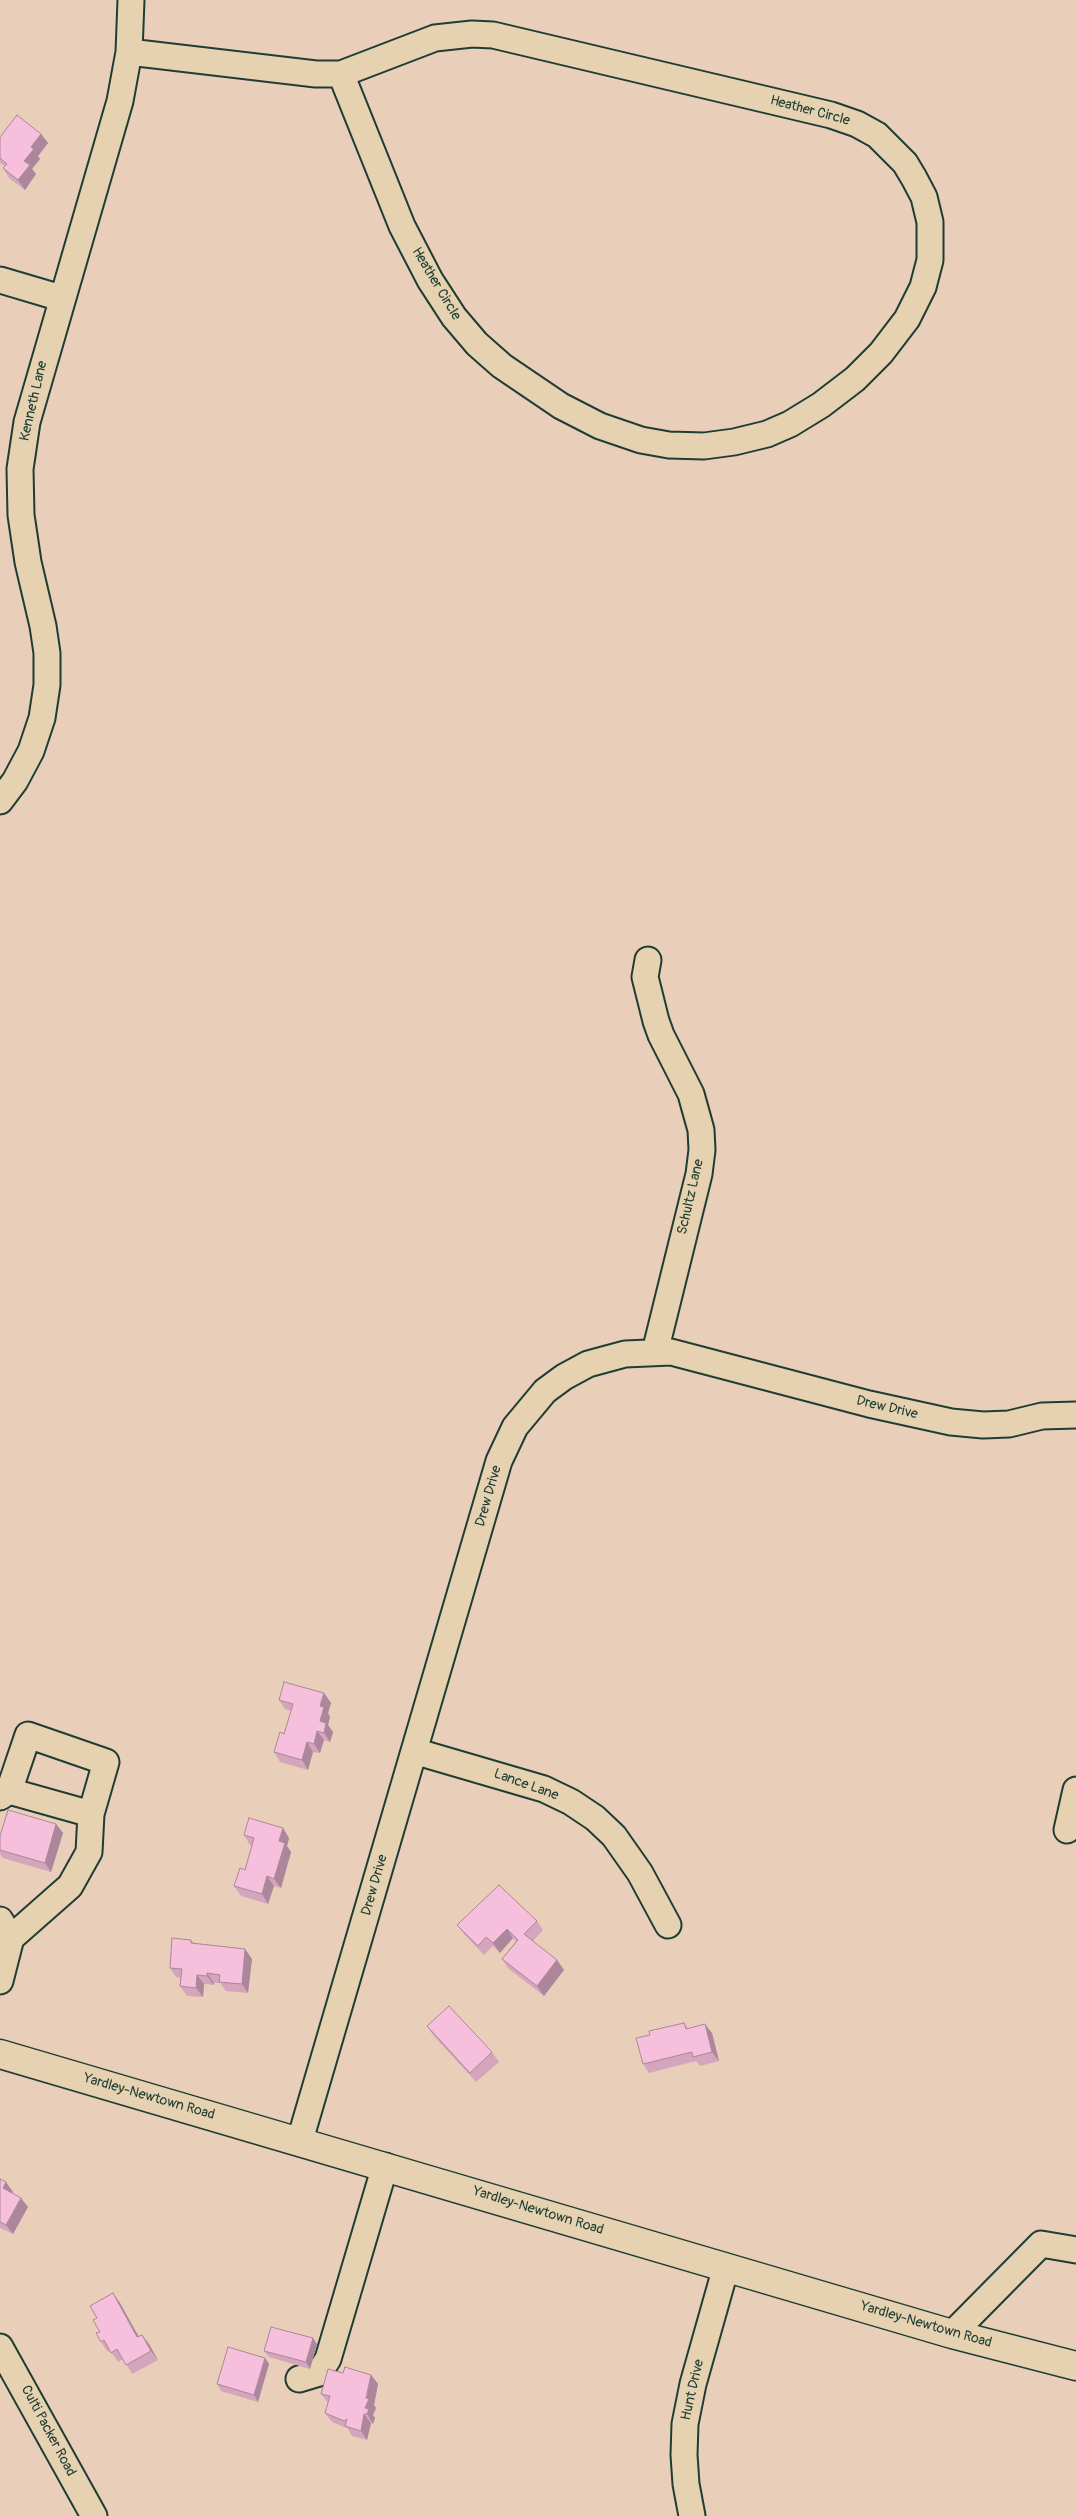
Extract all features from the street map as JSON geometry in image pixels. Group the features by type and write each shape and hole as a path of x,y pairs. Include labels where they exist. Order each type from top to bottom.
{"main road":[{"name":"Yardley-Newtown Road","path":"0,2054 300,2140 952,2334 1076,2366"}],"street":[{"name":"Kenneth Lane","path":"0,801 15,781 31,751 42,718 47,685 47,653 43,626 28,562 21,515 20,469 27,422 61,298 120,101 129,52 131,0"},
{"name":"Heather Circle","path":"129,52 316,74 340,74 435,38 472,34 493,35 840,118 857,124 883,140 905,164 924,197 930,222 930,260 923,287 907,320 881,353 855,379 822,405 782,427 734,442 704,446 669,445 641,440 600,426 561,406 502,366 477,344 454,317 430,280 402,226 340,74"},
{"path":"0,280 61,298"},
{"name":"Schultz Lane","path":"648,960 645,977 656,1021 661,1036 691,1094 700,1130 702,1150 699,1174 655,1352"},
{"name":"Drew Drive","path":"300,2140 499,1461 515,1427 528,1409 545,1391 564,1376 588,1364 624,1354 655,1352 691,1356 868,1404 951,1422 983,1425 1009,1424 1042,1416 1076,1415"},
{"path":"0,1981 6,1929 70,1886 90,1852 91,1814 106,1762 28,1735 5,1794 91,1814"},
{"name":"Lance Lane","path":"414,1752 544,1789 571,1802 596,1818 614,1836 640,1873 668,1925"},
{"path":"1067,1830 1076,1790"},
{"path":"299,2379 319,2373 328,2359 385,2166"},
{"path":"952,2334 1041,2244 1076,2250"},
{"name":"Hunt Drive","path":"692,2516 686,2484 684,2455 685,2424 693,2384 726,2267"},
{"name":"Culti Packer Road","path":"0,2347 94,2516"}],"building":[{"path":"17,115 41,134 31,147 34,149 24,161 30,165 18,180 3,168 7,164 0,158 0,137"},
{"path":"284,1682 324,1693 320,1706 324,1707 320,1721 326,1723 324,1733 317,1731 314,1744 307,1742 302,1760 274,1752 280,1732 284,1734 293,1704 279,1700"},
{"path":"8,1810 56,1824 45,1863 0,1850 0,1836"},
{"path":"249,1818 283,1828 279,1841 285,1843 274,1879 267,1876 262,1894 234,1886 240,1868 245,1870 254,1838 244,1835"},
{"path":"499,1885 537,1921 524,1934 557,1960 537,1986 502,1959 518,1940 507,1929 493,1943 486,1937 478,1946 457,1925"},
{"path":"172,1938 191,1940 191,1943 245,1949 242,1984 219,1982 220,1975 207,1973 207,1976 197,1975 196,1988 180,1986 182,1969 170,1968"},
{"path":"449,2006 492,2052 470,2073 427,2026"},
{"path":"684,2023 686,2029 705,2024 712,2052 693,2057 692,2052 643,2064 636,2038 650,2035 649,2031"},
{"path":"0,2179 6,2182 3,2188 21,2198 6,2225 0,2222"},
{"path":"113,2293 137,2337 142,2335 151,2351 126,2365 117,2349 111,2353 104,2340 101,2342 96,2333 100,2332 93,2320 97,2318 90,2306"},
{"path":"271,2327 313,2338 306,2362 264,2351"},
{"path":"228,2347 265,2358 254,2395 217,2384"},
{"path":"345,2367 371,2375 366,2398 369,2399 365,2408 369,2409 367,2414 364,2414 361,2431 345,2426 347,2419 344,2421 325,2413 330,2396 321,2394 328,2369 343,2373"}]}
